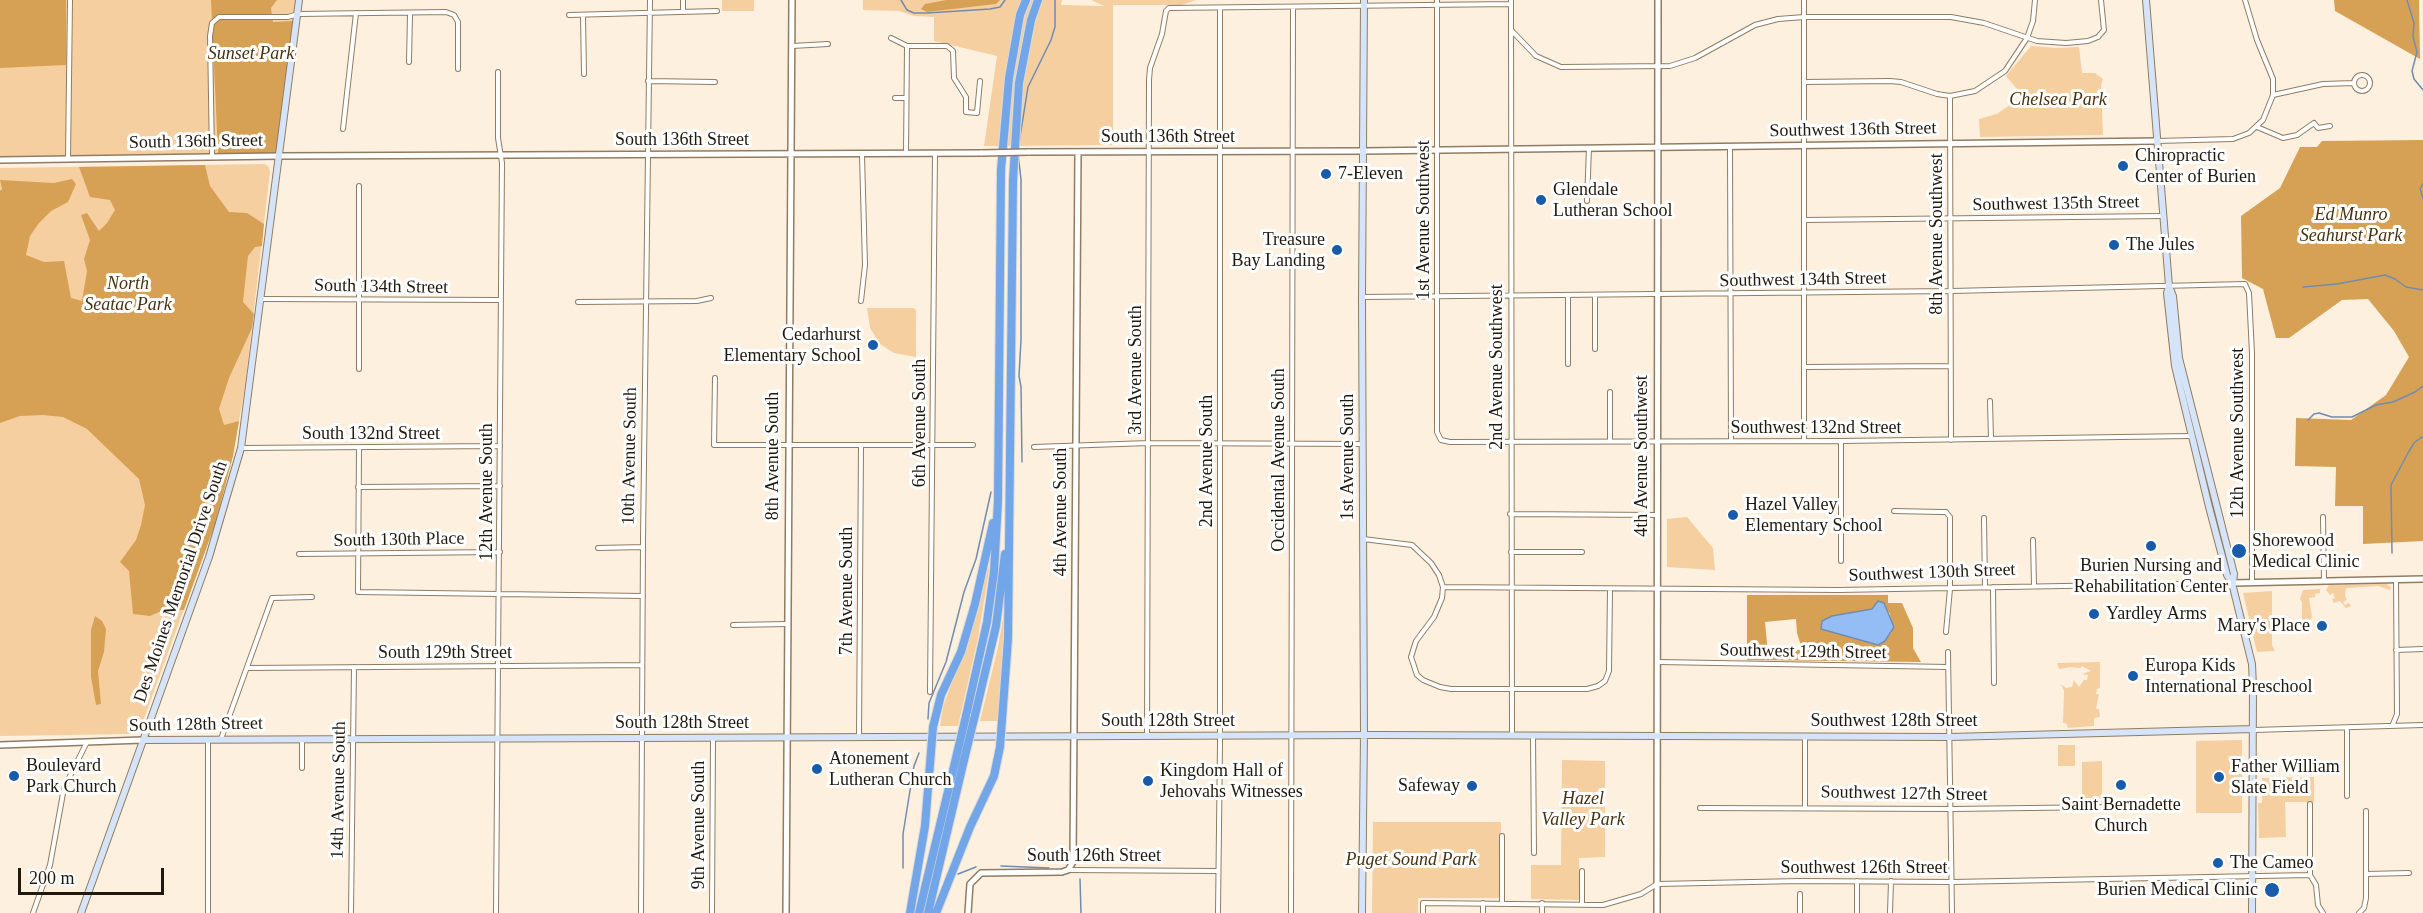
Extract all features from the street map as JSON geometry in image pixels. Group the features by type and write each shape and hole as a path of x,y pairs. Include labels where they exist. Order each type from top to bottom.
{"highway":[{"path":"928,913 970,715 994,572 998,501 1001,170 1009,78 1020,15 1026,0"},
{"path":"936,913 970,827 994,776 1001,737 1008,639 1013,181 1019,83 1038,0"},
{"path":"970,715 996,626 1011,496"},
{"path":"910,913 925,826 931,737 941,695 961,652 975,604 998,501"},
{"path":"919,913 960,759"}],"main road":[{"name":"Des Moines Memorial Drive South","path":"81,913 209,557 241,448 299,0"},
{"path":"2145,0 2169,286 2173,296 2181,370 2234,574 2232,583"},
{"name":"1st Avenue South","path":"1362,913 1364,3"},
{"path":"2169,286 2167,293 2175,366 2227,575 2232,583 2252,664 2252,913"},
{"name":"Southwest 128th Street","path":"1364,735 1950,737 2253,729"},
{"name":"South 128th Street","path":"143,740 1364,735"}],"street":[{"path":"68,159 70,0"},
{"name":"10th Avenue South","path":"641,913 648,14 650,0"},
{"path":"683,0 683,12"},
{"name":"8th Avenue South","path":"786,913 792,0"},
{"name":"4th Avenue Southwest","path":"1657,913 1658,0"},
{"path":"1804,0 1804,441"},
{"path":"1804,82 1890,81 1950,96 1975,91 2005,71 2027,38 2033,21 2036,0"},
{"path":"1512,31 1536,56 1561,67 1657,66 1683,64 1755,25 1778,19 1951,17 1984,23 2027,38 2050,43 2081,42 2098,37 2104,30 2102,0"},
{"path":"2245,0 2257,40 2271,73 2273,95 2267,113 2258,127 2283,138 2297,135 2314,123 2318,128 2330,126"},
{"name":"1st Avenue Southwest","path":"1437,2 1437,432 1441,440"},
{"path":"1220,8 1364,3 1511,2"},
{"name":"2nd Avenue Southwest","path":"1511,2 1512,735"},
{"name":"Occidental Avenue South","path":"1290,913 1293,7"},
{"name":"3rd Avenue South","path":"1147,736 1150,68 1162,34 1166,11 1169,8 1220,8"},
{"name":"2nd Avenue South","path":"1218,913 1221,443 1220,8"},
{"path":"569,15 717,11"},
{"path":"212,157 210,36 212,23 223,16 288,17 298,14 441,12 454,15 458,22 458,69"},
{"path":"343,129 356,13"},
{"path":"409,62 410,14"},
{"path":"583,15 584,74"},
{"path":"891,38 907,46 947,46 953,51 954,78 966,97 966,112 977,113 980,81"},
{"path":"792,45 828,44"},
{"path":"906,154 907,46"},
{"name":"12th Avenue South","path":"496,913 501,300 501,155 498,138 498,72"},
{"path":"2362,75 2368,78 2369,83 2366,89 2361,90 2355,87 2354,82 2357,76 2362,75"},
{"path":"648,81 715,82"},
{"path":"2273,95 2323,84 2354,82"},
{"name":"8th Avenue Southwest","path":"1950,96 1951,440"},
{"path":"895,98 906,98"},
{"name":"Southwest 136th Street","path":"1364,151 2226,140 2241,136 2258,127"},
{"path":"1730,146 1731,441"},
{"path":"1587,201 1589,148"},
{"name":"South 136th Street","path":"0,160 279,156 1364,151"},
{"name":"4th Avenue South","path":"1068,870 1074,855 1076,736 1078,152"},
{"name":"6th Avenue South","path":"930,692 935,153"},
{"path":"861,301 865,266 862,154"},
{"path":"358,369 359,186"},
{"name":"Southwest 135th Street","path":"1804,220 2163,216"},
{"name":"Southwest 134th Street","path":"1362,297 1951,291 2245,284"},
{"name":"12th Avenue Southwest","path":"2245,284 2249,293 2251,345 2252,583"},
{"path":"1568,296 1568,364"},
{"path":"1595,296 1595,349"},
{"path":"578,302 711,298"},
{"name":"South 134th Street","path":"261,299 501,300"},
{"path":"1804,367 1951,366"},
{"path":"715,378 714,445 973,445"},
{"path":"1610,392 1610,441"},
{"path":"1990,401 1991,439"},
{"name":"Southwest 132nd Street","path":"1441,440 1450,442 1841,441 2192,436"},
{"path":"1841,441 1841,561"},
{"path":"1034,447 1149,443 1363,444"},
{"name":"South 132nd Street","path":"241,448 358,449 500,446"},
{"name":"7th Avenue South","path":"859,737 861,446"},
{"path":"358,449 358,592 643,596"},
{"path":"358,487 500,486"},
{"path":"1894,512 1946,512 1950,518 1950,589 1946,632"},
{"path":"1510,514 1657,516"},
{"path":"2323,517 2324,581"},
{"path":"1984,518 1985,587"},
{"path":"1364,539 1402,543 1419,549 1431,562 1443,587 1442,598 1434,617 1413,649 1414,668 1423,680 1440,687 1451,689 1587,689 1598,687 1605,681 1610,664 1610,589"},
{"path":"2033,540 2034,585"},
{"path":"598,548 643,547"},
{"name":"South 130th Place","path":"299,554 500,552"},
{"path":"1511,552 1582,552"},
{"name":"Southwest 130th Street","path":"1443,587 1838,591 2034,585 2423,579"},
{"path":"2393,724 2397,714 2396,580"},
{"path":"1993,587 1994,683"},
{"path":"221,739 272,598 312,597"},
{"path":"733,625 788,624"},
{"path":"2396,650 2423,649"},
{"path":"1948,652 1952,913"},
{"name":"Southwest 129th Street","path":"1658,662 1948,667"},
{"name":"South 129th Street","path":"247,668 642,665"},
{"name":"14th Avenue South","path":"351,913 354,667"},
{"name":"Southwest 128th Street","path":"2253,729 2423,725"},
{"path":"2347,728 2348,796"},
{"path":"1533,735 1534,853"},
{"path":"1805,807 1806,736"},
{"name":"9th Avenue South","path":"712,913 713,738"},
{"path":"302,739 302,768"},
{"name":"South 128th Street","path":"0,745 143,740"},
{"path":"208,740 208,913"},
{"path":"33,913 50,865 64,788 87,742"},
{"path":"2310,804 2310,875 2317,889 2321,912"},
{"name":"Southwest 127th Street","path":"1700,808 2108,807"},
{"path":"2359,913 2364,908 2366,811"},
{"path":"1502,836 1502,903"},
{"name":"South 126th Street","path":"968,913 969,890 973,879 981,873 1068,870 1218,871"},
{"path":"1582,871 1582,904"},
{"path":"2366,874 2409,873"},
{"name":"Southwest 126th Street","path":"1423,913 1423,903 1603,904 1641,894 1657,884 1952,882 2310,875"},
{"path":"1857,881 1857,913"},
{"path":"1890,913 1891,881"},
{"name":"Southwest 126th Street","path":"1800,894 1800,913"},
{"path":"1483,903 1483,913"},
{"path":"1542,903 1542,913"},
{"path":"1603,904 1603,913"}],"green space":[{"path":"0,0 66,0 66,65 0,68"},
{"path":"63,0 296,0 277,153 0,156 0,64"},
{"name":"Sunset Park","path":"211,0 277,0 271,8 273,22 294,21 277,153 218,153"},
{"path":"722,0 754,0 754,11 722,11"},
{"path":"863,0 1062,0 1061,5 1104,6 1091,0 1196,0 1182,5 1113,5 1113,145 984,146 997,56 934,41 934,17 914,16 899,11 863,10"},
{"path":"946,0 1000,0 996,4 927,12 921,9 925,4"},
{"path":"2334,0 2419,0 2420,59 2335,11"},
{"name":"Chelsea Park","path":"2031,46 2079,47 2082,73 2095,73 2103,79 2101,85 2103,135 1980,137 1979,119 1997,114 2023,96 2006,76"},
{"name":"Ed Munro Seahurst Park","path":"2423,140 2423,541 2363,544 2363,506 2335,506 2336,467 2295,466 2296,418 2351,420 2386,395 2409,357 2394,331 2368,299 2342,300 2289,338 2276,338 2263,289 2242,278 2241,216 2280,188 2300,147 2317,147 2322,141"},
{"name":"North Seatac Park","path":"265,164 269,167 270,172 245,387 233,456 215,524 142,724 137,732 132,734 0,736 0,168"},
{"path":"205,165 210,186 229,212 247,213 264,224 262,246 255,247 248,256 243,302 254,314 252,328 229,378 219,409 224,425 239,421 233,456 215,524 184,610 166,609 150,616 133,614 129,571 120,562 136,540 141,525 145,505 139,479 87,429 63,417 20,416 0,423 0,191 2,189 0,180 54,183 72,179 76,184 68,202 51,211 39,223 30,236 26,255 44,262 64,261 71,298 82,301 87,271 84,259 90,240 81,215 87,213 99,231 115,210 110,200 90,197 79,167"},
{"path":"867,308 914,308 916,310 916,357 894,353 880,344 870,328"},
{"path":"1687,517 1713,548 1715,570 1667,567 1667,519"},
{"path":"988,565 989,571 978,638 958,726 940,726 943,707 975,619"},
{"path":"2387,584 2390,590 2378,586 2346,588 2347,600 2343,602 2351,606 2346,608 2340,601 2334,603 2333,593 2330,595 2326,590 2329,585"},
{"path":"2320,589 2320,593 2309,598 2312,617 2307,624 2302,625 2300,599 2303,590"},
{"path":"2272,591 2272,645 2275,651 2257,652 2243,593"},
{"path":"1747,595 1888,595 1888,603 1902,603 1913,628 1913,648 1921,662 1747,660","holes":["1876,605 1885,607 1890,614 1892,632 1885,641 1878,645 1833,631 1832,616 1872,609","1796,619 1802,649 1784,653 1768,653 1765,622"]},
{"path":"1005,607 1007,609 998,721 980,721 998,647"},
{"path":"95,616 102,621 106,629 104,652 98,671 101,704 96,705 91,677 91,630"},
{"path":"2100,662 2100,688 2097,689 2096,694 2099,694 2096,709 2099,709 2100,717 2094,718 2094,726 2068,728 2067,724 2063,723 2064,691 2061,684 2066,688 2072,687 2074,680 2079,687 2084,680 2087,680 2088,675 2082,674 2091,671 2082,666 2081,668 2059,669 2057,663"},
{"name":"Father William Slate Field","path":"2242,740 2242,813 2196,813 2196,741"},
{"path":"2058,745 2075,745 2075,766 2058,766"},
{"name":"Hazel Valley Park","path":"1562,760 1605,761 1605,857 1579,858 1579,900 1531,899 1531,865 1561,865"},
{"path":"2102,761 2102,799 2082,800 2082,762"},
{"path":"2314,777 2314,802 2285,802 2286,837 2259,838 2258,803 2262,803 2262,778"},
{"name":"Puget Sound Park","path":"1373,822 1501,822 1500,898 1418,898 1418,913 1372,913"}],"water":[{"path":"1878,601 1884,603 1894,627 1885,641 1878,645 1821,629 1822,621 1832,616 1872,609"}],"waterway":[{"path":"901,0 907,10 914,13 990,9 1000,7 1005,0"},
{"path":"1019,143 1028,87 1055,27 1055,0"},
{"path":"2407,0 2414,23 2413,37 2417,52 2412,71 2414,79 2423,90"},
{"path":"1018,154 1021,179 1019,376 1022,462"},
{"path":"2423,183 2420,189 2423,198"},
{"path":"2303,287 2337,284 2385,275 2406,287 2423,290"},
{"path":"2308,420 2314,414 2319,413 2332,417 2352,417 2376,405 2393,402 2423,386"},
{"path":"2392,553 2391,485 2414,443 2423,436"},
{"path":"928,719 929,703 946,662 964,592 976,559 991,492"},
{"path":"903,868 903,834 914,766 919,753"},
{"path":"1001,866 1049,868"},
{"path":"958,874 976,867"},
{"path":"1080,879 1081,913"}],"place":[{"name":"Chiropractic Center of Burien","path":"2123,166"},
{"name":"7-Eleven","path":"1326,174"},
{"name":"Glendale Lutheran School","path":"1541,200"},
{"name":"The Jules","path":"2114,245"},
{"name":"Treasure Bay Landing","path":"1337,250"},
{"name":"Cedarhurst Elementary School","path":"873,345"},
{"name":"Hazel Valley Elementary School","path":"1733,515"},
{"name":"Burien Nursing and Rehabilitation Center","path":"2151,546"},
{"name":"Shorewood Medical Clinic","path":"2239,551"},
{"name":"Yardley Arms","path":"2094,614"},
{"name":"Mary's Place","path":"2322,626"},
{"name":"Europa Kids International Preschool","path":"2133,676"},
{"name":"Atonement Lutheran Church","path":"817,769"},
{"name":"Boulevard Park Church","path":"14,776"},
{"name":"Father William Slate Field","path":"2219,777"},
{"name":"Kingdom Hall of Jehovahs Witnesses","path":"1148,781"},
{"name":"Saint Bernadette Church","path":"2121,785"},
{"name":"Safeway","path":"1472,786"},
{"name":"The Cameo","path":"2218,863"},
{"name":"Burien Medical Clinic","path":"2272,890"}]}
